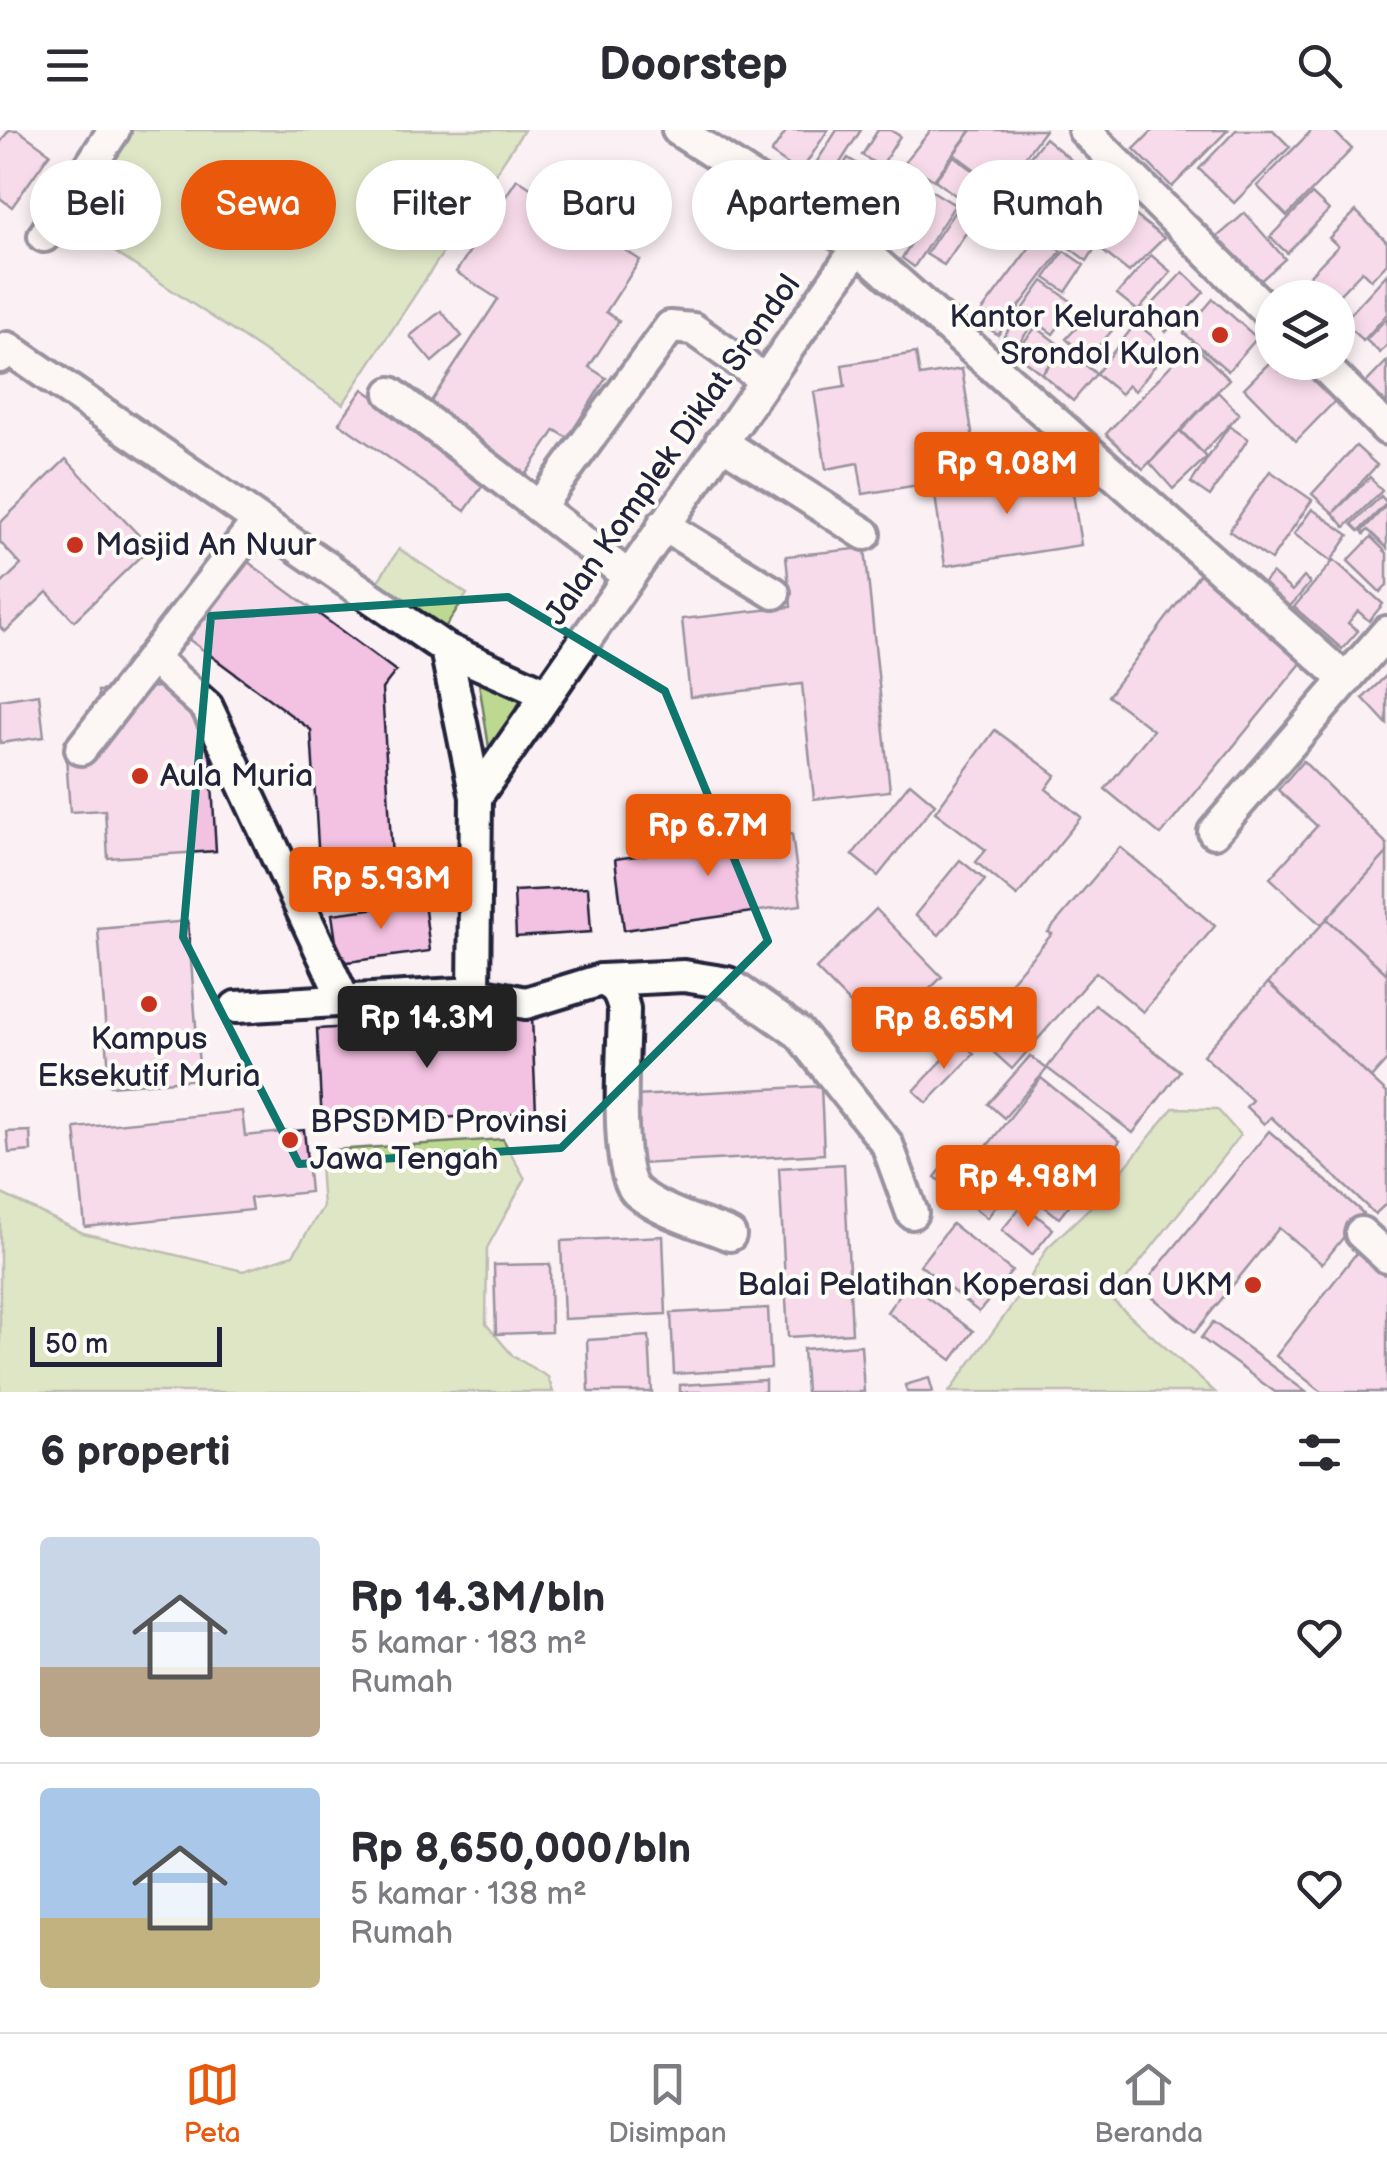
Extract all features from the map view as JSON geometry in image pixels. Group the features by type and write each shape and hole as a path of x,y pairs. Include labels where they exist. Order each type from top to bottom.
{"street":[{"path":"94,160 114,130"},
{"path":"678,130 724,160"},
{"path":"1084,130 1255,299"},
{"name":"Jalan Komplek Diklat Srondol","path":"476,797 857,250"},
{"path":"860,250 1346,680"},
{"path":"539,507 670,327 693,330 765,380"},
{"path":"3,349 446,649 545,693"},
{"path":"1338,380 1387,429"},
{"path":"391,393 628,576"},
{"path":"722,442 865,534"},
{"path":"81,749 258,521"},
{"path":"663,525 774,593"},
{"path":"1214,832 1387,632"},
{"path":"446,649 476,797 474,993"},
{"path":"152,658 208,707 344,1000"},
{"path":"236,1006 474,993 526,1003 600,980 684,976 728,983 799,1033 887,1144 912,1213"},
{"path":"600,980 619,991 624,1009 622,1127 630,1184 664,1208 730,1234"},
{"path":"1361,1233 1387,1257"}],"highlighted area":[{"path":"508,597 665,691 768,941 561,1148 299,1164 183,937 211,616"}],"green space":[{"path":"123,130 524,130 504,160 356,160 356,250 445,250 343,404 112,250 161,250 161,160 103,160"},
{"path":"399,549 467,594 444,629 376,584"},
{"path":"479,683 527,703 490,754"},
{"path":"1173,1108 1217,1109 1240,1135 1111,1299 1215,1392 949,1392 1022,1292 1047,1248 1102,1196"},
{"path":"503,1139 525,1179 487,1248 486,1324 513,1356 548,1377 553,1392 0,1392 0,1193 83,1233 243,1271 293,1255 323,1207 319,1151"}],"building":[{"path":"9,130 18,130 50,153 45,160 30,160 30,181 12,207 0,198 0,143"},
{"path":"787,130 828,130 808,160 781,160 771,153"},
{"path":"837,130 861,130 842,160 818,160"},
{"path":"878,130 890,130 900,136 885,160 870,160 862,155"},
{"path":"931,130 971,130 936,177 936,160 907,160"},
{"path":"972,130 1045,130 1023,160 962,160 954,154"},
{"path":"1153,130 1228,130 1172,187 1134,149"},
{"path":"1236,130 1273,130 1290,147 1234,203 1199,169"},
{"path":"1312,130 1333,130 1352,149 1287,216 1257,186"},
{"path":"1045,138 1071,160 1028,160"},
{"path":"954,156 959,160 956,160 956,196 936,179"},
{"path":"517,179 526,185 526,250 625,250 640,260 606,312 619,321 589,367 606,378 568,438 555,430 526,474 426,409 498,299 456,272 470,250 506,250 506,196"},
{"path":"936,193 955,205 936,234"},
{"path":"1312,194 1329,210 1287,253 1270,237"},
{"path":"956,209 956,248 944,265 926,254 936,250 936,239"},
{"path":"1356,211 1387,242 1387,263 1371,280 1362,271 1353,280 1305,280 1338,246 1329,238"},
{"path":"1245,213 1285,259 1261,280 1255,280 1217,237"},
{"path":"1139,218 1164,238 1129,272 1102,250 1139,250"},
{"path":"907,250 925,250 914,267 902,258"},
{"path":"1028,250 1061,251 998,335 976,319"},
{"path":"1072,250 1094,250 1087,261"},
{"path":"1064,251 1084,265 1066,292 1045,278"},
{"path":"1151,255 1171,272 1138,311 1117,294"},
{"path":"1183,272 1204,292 1166,332 1146,311"},
{"path":"1387,274 1387,314 1363,341 1355,333 1355,309"},
{"path":"1043,281 1075,304 1053,334 1035,321 1017,346 1004,336"},
{"name":"Kantor Kelurahan Srondol Kulon","path":"1213,299 1255,340 1228,371 1184,333"},
{"path":"1096,307 1117,325 1088,358 1066,339"},
{"path":"441,311 462,336 432,362 410,336"},
{"path":"1387,318 1387,345 1380,353 1366,340"},
{"path":"1136,323 1168,349 1135,391 1128,385 1121,394 1096,374"},
{"path":"1036,327 1062,347 1042,374 1015,353"},
{"path":"1192,343 1229,379 1143,469 1106,434"},
{"path":"1065,347 1096,374 1073,401 1042,374"},
{"path":"916,353 920,376 962,369 974,445 933,452 937,482 863,494 858,463 826,469 814,392 845,387 842,365"},
{"path":"1387,361 1387,406 1364,385"},
{"path":"1255,377 1317,380 1336,400 1296,441 1244,388"},
{"path":"363,389 488,478 465,511 339,423"},
{"path":"1218,392 1239,414 1203,453 1181,431"},
{"path":"1229,426 1248,439 1210,496 1191,483"},
{"path":"1180,431 1207,457 1173,489 1150,463"},
{"path":"1356,446 1377,465 1333,513 1312,494"},
{"name":"Masjid An Nuur","path":"66,459 150,547 74,621 47,592 5,632 0,627 0,585 21,565 0,542 0,523"},
{"path":"1069,467 1081,545 945,566 934,488"},
{"path":"1270,471 1312,500 1271,560 1229,531"},
{"path":"1370,477 1382,491 1345,527 1333,513"},
{"path":"1381,496 1387,503 1359,531 1352,524"},
{"path":"1385,507 1387,548 1368,530 1364,534 1362,531"},
{"path":"1312,509 1349,535 1331,561 1294,534"},
{"path":"1371,537 1387,553 1387,585 1380,592 1348,561"},
{"path":"865,548 890,791 814,799 802,684 690,697 682,619 791,607 786,556"},
{"path":"244,559 396,671 382,689 393,875 320,879 311,730 187,638"},
{"path":"1334,560 1383,604 1369,621 1358,611 1348,623 1358,631 1342,649 1294,607"},
{"path":"1201,572 1307,656 1161,835 1105,789 1153,730 1108,696"},
{"path":"1272,573 1292,591 1304,577 1310,583 1286,611 1259,588"},
{"path":"1387,675 1387,724 1363,698"},
{"name":"Aula Muria","path":"206,684 216,851 108,858 105,810 70,812 65,742 101,740 98,691"},
{"path":"39,694 44,737 0,743 0,700"},
{"path":"995,730 1056,775 1046,789 1081,817 1017,896 976,862 986,850 935,812"},
{"path":"1303,761 1387,844 1387,853 1321,925 1270,878 1317,826 1278,790"},
{"path":"910,783 935,804 878,876 852,855"},
{"path":"728,815 731,843 792,834 801,905 624,930 615,859 700,847 697,819"},
{"path":"1120,847 1215,926 1143,1012 1096,972 1012,1069 969,1030"},
{"path":"1387,853 1387,974 1327,919"},
{"path":"960,860 985,880 939,935 915,915"},
{"path":"588,887 591,932 516,937 514,891"},
{"path":"424,902 430,951 339,963 332,914"},
{"path":"876,909 942,977 882,1036 816,969"},
{"path":"1327,919 1387,974 1387,1060 1371,1078 1268,983"},
{"name":"Kampus Eksekutif Muria","path":"188,921 200,1079 110,1086 98,929"},
{"path":"1268,983 1387,1093 1387,1203 1375,1214 1271,1117 1264,1124 1246,1107 1252,1100 1203,1055"},
{"path":"1095,1005 1180,1071 1133,1133 1047,1068"},
{"path":"532,1017 536,1113 322,1124 317,1029"},
{"path":"961,1040 974,1054 927,1103 914,1091"},
{"path":"1030,1056 1047,1069 1004,1118 988,1104"},
{"path":"1041,1078 1120,1141 1059,1218 980,1155"},
{"path":"821,1086 824,1154 639,1164 636,1096"},
{"path":"242,1111 245,1136 304,1130 310,1192 250,1198 252,1210 85,1227 75,1128"},
{"path":"30,1131 31,1151 9,1153 7,1132"},
{"path":"1269,1131 1363,1213 1322,1264 1279,1228 1195,1332 1141,1288"},
{"path":"957,1150 1008,1191 987,1218 935,1177"},
{"path":"844,1164 852,1333 788,1337 779,1168"},
{"path":"1023,1204 1053,1229 1032,1255 1002,1230"},
{"path":"952,1224 1012,1271 979,1312 920,1265"},
{"path":"663,1236 666,1314 564,1319 561,1241"},
{"path":"1358,1251 1387,1274 1387,1392 1322,1392 1276,1356"},
{"path":"550,1264 551,1332 496,1334 494,1265"},
{"path":"908,1283 973,1331 952,1360 887,1312"},
{"path":"768,1308 771,1368 674,1374 671,1313"},
{"path":"1213,1322 1306,1392 1275,1392 1201,1338"},
{"path":"649,1336 652,1392 589,1392 587,1340"},
{"path":"861,1345 864,1392 806,1392 803,1349"},
{"path":"929,1378 933,1392 907,1392 905,1385"},
{"path":"765,1380 765,1392 680,1392 680,1385"}],"place":[{"name":"Kantor Kelurahan Srondol Kulon","path":"1220,335"},
{"name":"Masjid An Nuur","path":"75,545"},
{"name":"Aula Muria","path":"140,776"},
{"name":"Kampus Eksekutif Muria","path":"149,1004"},
{"name":"BPSDMD Provinsi Jawa Tengah","path":"290,1140"},
{"name":"Balai Pelatihan Koperasi dan UKM","path":"1253,1285"}]}
